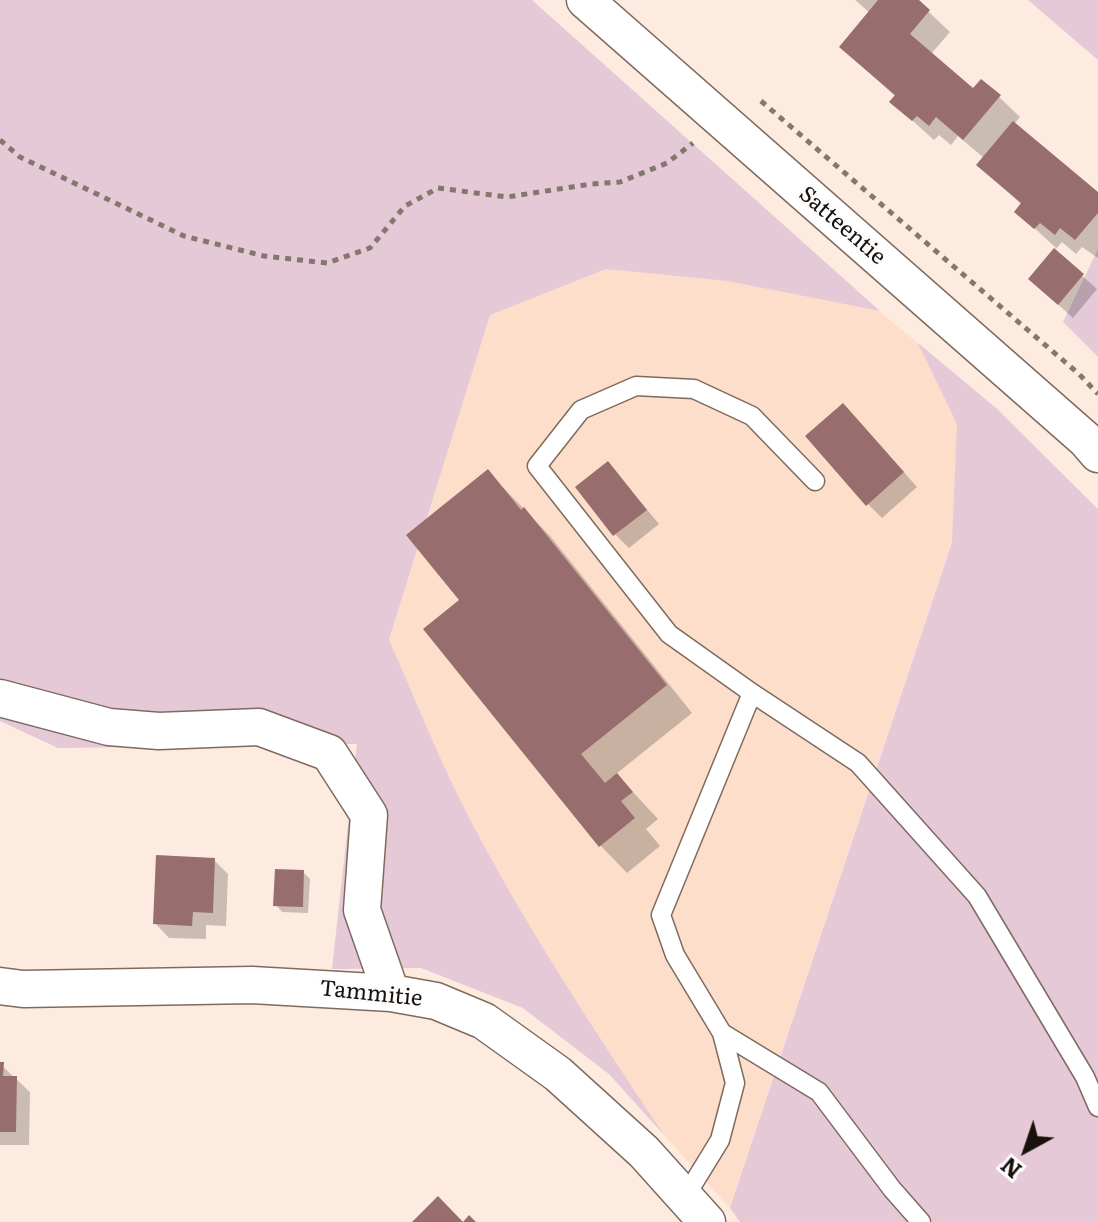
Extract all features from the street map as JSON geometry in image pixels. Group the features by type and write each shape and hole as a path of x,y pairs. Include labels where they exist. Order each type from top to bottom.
{"street":[{"name":"Satteentie","path":"585,0 1086,440 1098,454"},
{"path":"0,698 109,727 159,731 259,727 329,753 369,815 362,910 391,993"},
{"name":"Tammitie","path":"0,986 23,989 252,985 391,993 436,1001 484,1021 558,1074 644,1152 696,1209"}],"lane":[{"path":"815,481 752,416 694,389 636,386 581,410 537,466 669,634 858,763 977,896 1085,1077 1098,1107"},
{"path":"696,1209 720,1140 735,1083 722,1033 675,955 661,915 752,693"},
{"path":"722,1033 819,1092 892,1189 921,1222"}],"path":[{"path":"752,93 1079,374 1098,394"},
{"path":"0,140 20,157 184,236 264,256 327,263 370,248 405,206 438,188 507,197 620,182 667,163 701,137"}],"shaded area":[{"path":"0,0 532,0 880,311 728,281 606,269 490,315 389,640 448,775 496,868 578,1003 664,1135 609,1074 523,1008 421,968 332,969 357,744 58,748 0,721"},
{"path":"1028,0 1098,0 1098,60"},
{"path":"570,55 996,408 730,1208 609,1074 523,1008 421,968 332,969 357,744"},
{"path":"1098,249 1098,357 1063,322"},
{"path":"918,343 996,408 1098,509 1098,1222 740,1222 730,1208 952,542 957,424"}],"building":[{"path":"878,0 919,0 930,10 910,34 973,88 981,79 1001,95 963,140 936,117 929,126 917,116 912,121 889,102 895,95 839,47"},
{"path":"1013,121 1098,192 1098,213 1075,240 1060,228 1055,235 1040,223 1034,229 1014,212 1021,203 976,165"},
{"path":"1054,248 1084,274 1058,305 1028,279"},
{"path":"843,403 904,472 866,506 805,436"},
{"path":"608,461 647,510 613,536 575,487"},
{"path":"488,469 521,510 524,507 667,685 581,754 605,783 617,773 633,792 621,801 635,818 599,847 423,629 459,600 406,535"},
{"path":"156,855 215,858 213,913 193,912 192,926 153,924"},
{"path":"275,869 304,870 303,907 273,906"},
{"path":"0,1062 4,1062 3,1076 17,1076 16,1132 0,1132"},
{"path":"438,1196 463,1222 412,1222"},
{"path":"469,1215 476,1222 463,1222"}]}
